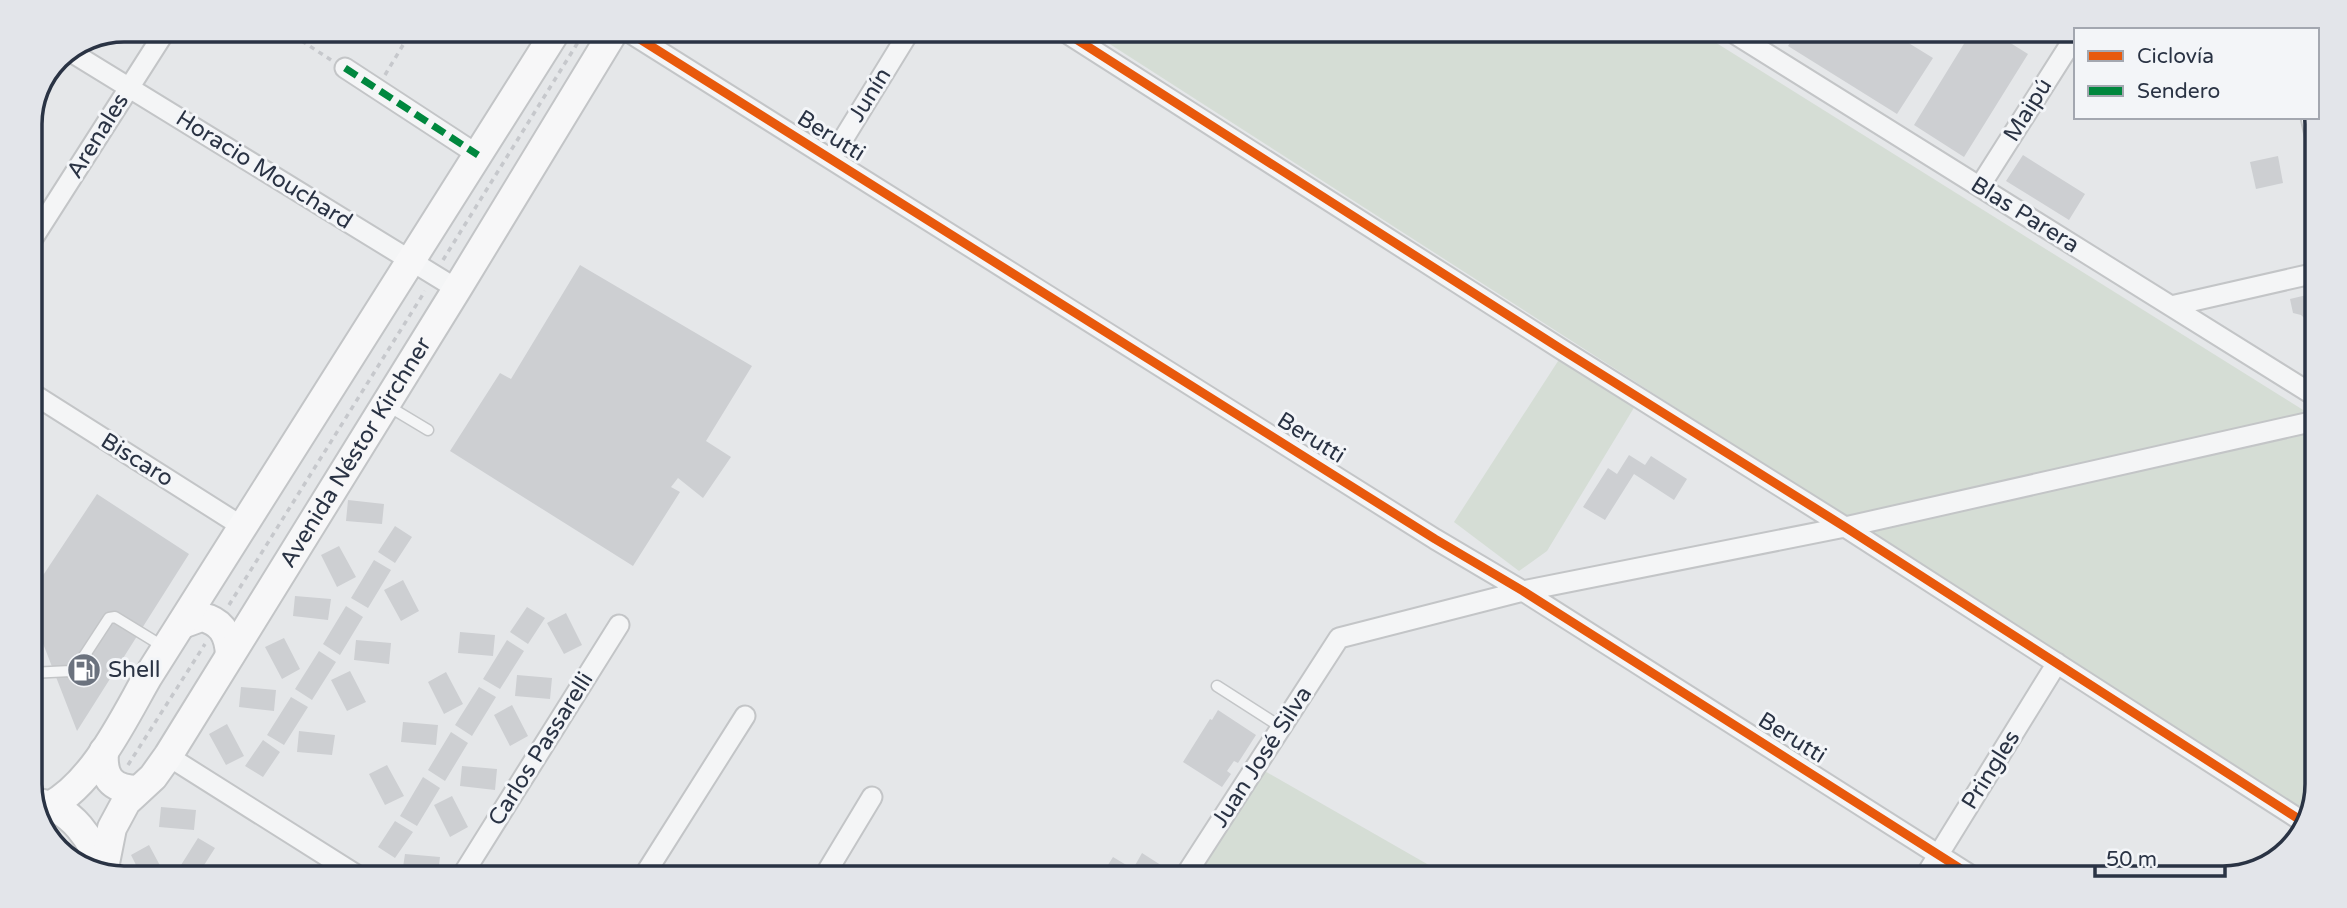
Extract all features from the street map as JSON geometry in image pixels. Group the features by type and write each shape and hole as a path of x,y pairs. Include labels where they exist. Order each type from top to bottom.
{"main road":[{"name":"Avenida Néstor Kirchner","path":"105,863 112,828 126,802 126,788 153,777 168,755 385,403 478,155 549,42"},
{"name":"Avenida Néstor Kirchner","path":"44,802 61,800 104,751 243,527 606,42"},
{"path":"182,624 201,617 218,623 229,642 230,655"},
{"path":"104,751 103,765 107,777 126,788"},
{"path":"45,805 77,825 93,845 99,862"}],"street":[{"name":"Arenales","path":"42,224 158,42"},
{"name":"Berutti","path":"645,42 1424,532 1523,590 1956,866"},
{"name":"Junín","path":"831,159 903,42"},
{"path":"1081,42 1845,527 2298,818"},
{"name":"Blas Parera","path":"1763,42 1980,186 2305,390"},
{"name":"Maipú","path":"1980,186 2071,42"},
{"name":"Horacio Mouchard","path":"78,57 434,275"},
{"path":"345,68 478,155"},
{"path":"2171,306 2305,276"},
{"name":"Biscaro","path":"42,400 243,527"},
{"path":"1523,590 1845,527 2305,423"},
{"name":"Juan José Silva","path":"1192,866 1339,638 1523,590"},
{"name":"Carlos Passarelli","path":"468,866 619,625"},
{"name":"Pringles","path":"1932,866 2057,663"},
{"path":"650,866 745,716"},
{"path":"168,755 342,866"},
{"path":"830,866 872,797"}],"lane":[{"path":"385,403 428,430"},
{"path":"42,672 71,671 77,667 109,618 115,617 166,649"},
{"path":"1217,687 1282,727"}],"path":[{"path":"304,42 345,68"},
{"path":"377,89 405,42"},
{"path":"126,788 218,623 578,42"},
{"path":"64,839 77,825"}],"shaded area":[{"path":"1107,42 1715,42 2305,411 2305,414 1849,519"},
{"path":"1560,358 1635,406 1547,551 1519,571 1454,522"},
{"path":"2305,423 2305,784 2299,814 1845,527"},
{"path":"1256,766 1431,866 1191,866"}],"building":[{"path":"1790,42 1907,42 1933,58 1897,114 1788,46"},
{"path":"1965,42 2009,42 2028,54 1964,157 1914,125"},
{"path":"2023,155 2085,194 2069,220 2006,181"},
{"path":"2278,156 2283,183 2256,189 2250,162"},
{"path":"580,265 752,366 706,441 731,457 703,498 678,478 671,487 680,492 633,566 450,451 500,373 511,379"},
{"path":"2305,295 2305,319 2293,313 2290,299"},
{"path":"1629,455 1645,465 1651,456 1687,479 1674,500 1634,474 1605,520 1583,507 1608,468 1617,474"},
{"name":"Shell","path":"97,494 189,554 77,731 42,641 42,577"},
{"path":"348,500 384,504 382,524 346,521"},
{"path":"395,526 412,537 395,563 378,552"},
{"path":"339,546 356,577 337,587 321,555"},
{"path":"374,560 391,570 368,608 351,598"},
{"path":"403,580 419,611 401,621 384,590"},
{"path":"295,596 331,599 328,620 293,616"},
{"path":"346,606 363,617 340,655 323,644"},
{"path":"527,607 545,618 528,644 510,632"},
{"path":"566,613 582,645 564,654 547,623"},
{"path":"460,632 495,635 493,656 458,653"},
{"path":"284,638 300,669 282,679 265,647"},
{"path":"356,640 391,643 389,664 354,660"},
{"path":"507,640 524,651 500,689 483,679"},
{"path":"319,651 336,662 312,700 295,689"},
{"path":"350,671 366,702 347,711 331,680"},
{"path":"446,672 463,704 444,714 428,682"},
{"path":"517,675 552,678 550,699 515,696"},
{"path":"241,687 276,690 274,711 239,707"},
{"path":"479,687 496,697 472,736 455,725"},
{"path":"291,697 308,707 284,745 267,735"},
{"path":"512,705 528,736 510,746 494,715"},
{"path":"1218,710 1256,735 1238,763 1234,761 1227,771 1231,774 1222,787 1183,762"},
{"path":"403,722 438,725 436,745 401,742"},
{"path":"227,724 244,756 226,765 209,734"},
{"path":"299,731 335,735 332,755 297,752"},
{"path":"451,732 468,743 445,781 428,770"},
{"path":"263,740 280,752 263,777 245,766"},
{"path":"387,765 404,796 385,805 369,774"},
{"path":"462,766 497,769 495,790 460,786"},
{"path":"423,777 440,788 417,826 400,816"},
{"path":"452,796 468,827 450,837 434,805"},
{"path":"161,807 196,810 194,830 159,827"},
{"path":"395,821 413,832 395,858 378,847"},
{"path":"198,838 215,848 203,866 180,866"},
{"path":"149,845 160,866 136,866 131,855"},
{"path":"1142,853 1162,866 1135,866"},
{"path":"405,854 440,857 439,866 403,866"},
{"path":"1113,857 1128,866 1107,866"}],"marked path":[{"path":"345,68 478,155"}],"cycle path":[{"path":"644,42 1435,539 1523,591 1956,866"},
{"path":"1081,42 1845,527 2298,818"}],"place":[{"name":"Shell","path":"84,670"}]}
